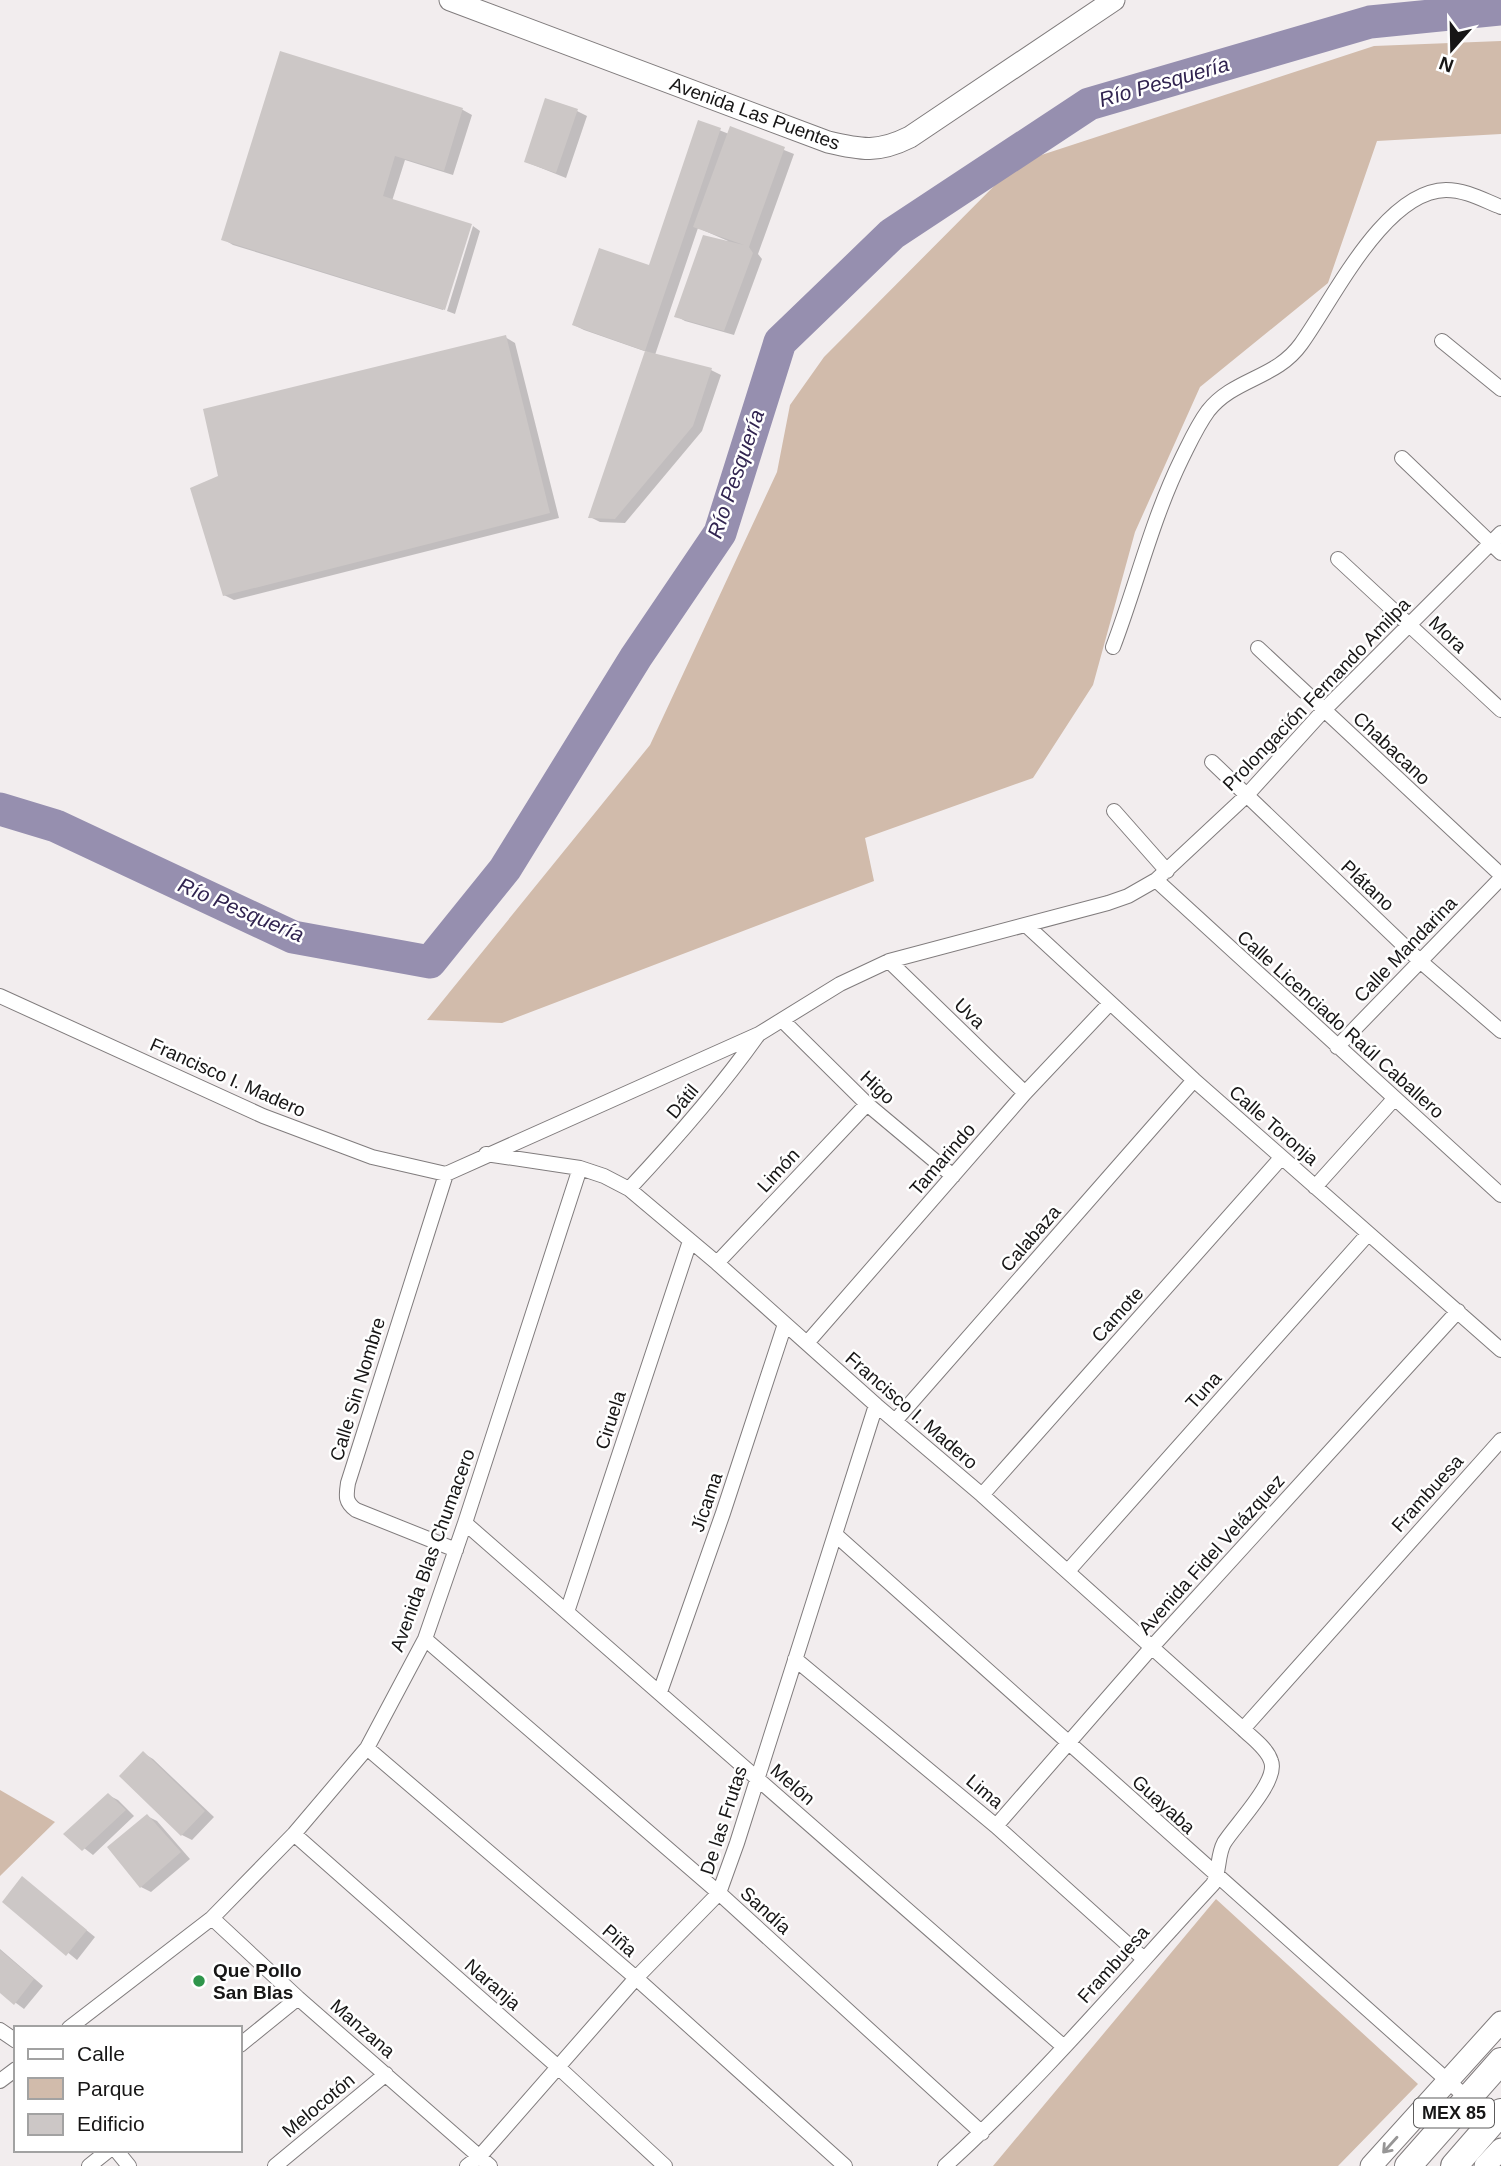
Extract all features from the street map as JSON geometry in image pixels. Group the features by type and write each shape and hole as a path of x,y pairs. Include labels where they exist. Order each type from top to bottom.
{"highway":[{"name":"MEX 85","path":"1408,2166 1457,2090 1501,2061"},
{"name":"MEX 85","path":"1454,2166 1501,2112"}],"street":[{"name":"Avenida Las Puentes","path":"450,0 828,142 872,150 885,148 910,137 1114,0"},
{"path":"1113,647 1168,486 1208,411 1234,387 1265,375 1300,347 1352,266 1392,217 1407,204 1427,194 1444,190 1464,192 1501,207"},
{"path":"1442,341 1499,384"},
{"path":"1402,458 1497,543"},
{"name":"Prolongación Fernando Amilpa","path":"1161,876 1246,796 1324,710 1409,624 1497,543"},
{"name":"Mora","path":"1338,559 1501,710"},
{"name":"Chabacano","path":"1258,648 1501,876"},
{"name":"Plátano","path":"1212,762 1420,961 1501,1031"},
{"name":"Calle Licenciado Raúl Caballero","path":"1114,811 1161,876 1336,1047 1501,1195"},
{"path":"446,1174 759,1034 840,984 888,961 1128,896 1161,876"},
{"name":"Calle Mandarina","path":"1336,1047 1501,876"},
{"name":"Calle Toronja","path":"1026,925 1281,1158 1501,1350"},
{"name":"Uva","path":"888,961 1025,1093"},
{"name":"Francisco I. Madero","path":"0,996 263,1116 372,1157 446,1174"},
{"name":"Tamarindo","path":"807,1343 1025,1093 1110,1003"},
{"name":"Higo","path":"783,1021 867,1104 953,1176"},
{"name":"Dátil","path":"629,1189 736,1067 759,1034"},
{"name":"Calabaza","path":"895,1421 1194,1080"},
{"path":"1315,1186 1394,1099"},
{"name":"Limón","path":"717,1263 867,1104"},
{"name":"Francisco I. Madero","path":"486,1154 580,1168 604,1176 629,1189 1068,1571 1266,1751 1273,1766"},
{"name":"Camote","path":"982,1495 1281,1158"},
{"name":"Avenida Blas Chumacero","path":"72,2026 212,1917 293,1834 367,1748 425,1639 580,1168"},
{"name":"Calle Sin Nombre","path":"446,1174 348,1483 346,1497 348,1504 356,1510 456,1550"},
{"name":"Tuna","path":"1068,1571 1368,1234"},
{"name":"Ciruela","path":"567,1612 690,1241"},
{"name":"Avenida Fidel Velázquez","path":"996,1826 1152,1647 1458,1311"},
{"name":"Jícama","path":"660,1692 785,1324"},
{"name":"De las Frutas","path":"467,2166 485,2161 558,2067 636,1978 719,1893 877,1405"},
{"name":"Frambuesa","path":"1242,1729 1501,1440"},
{"name":"Melón","path":"465,1523 1063,2047"},
{"name":"Guayaba","path":"836,1536 1457,2090"},
{"name":"Sandía","path":"425,1639 719,1893 982,2133"},
{"name":"Lima","path":"795,1659 996,1826 1144,1959"},
{"name":"Piña","path":"367,1748 636,1978 839,2164"},
{"name":"Frambuesa","path":"945,2166 982,2133 1213,1884 1217,1876 1221,1849 1268,1782 1273,1766"},
{"name":"Naranja","path":"293,1834 558,2067 665,2166"},
{"name":"Manzana","path":"212,1917 298,1998 485,2161"},
{"path":"242,2043 298,1998"},
{"path":"1371,2166 1457,2090 1501,2022"},
{"path":"0,2081 14,2070"},
{"name":"Melocotón","path":"275,2166 386,2074"},
{"path":"1485,2166 1501,2149"},
{"path":"89,2166 106,2152"},
{"path":"118,2152 130,2166"}],"green space":[{"path":"1501,41 1501,134 1377,141 1328,283 1200,387 1135,532 1093,685 1033,778 865,838 874,881 502,1023 427,1020 650,745 777,472 790,405 824,357 1017,163 1374,46"},
{"path":"0,1790 55,1822 0,1876"},
{"path":"1216,1899 1418,2084 1338,2166 993,2166"}],"building":[{"path":"280,51 463,108 444,171 395,156 383,196 472,224 445,310 221,240"},
{"path":"545,98 578,109 556,173 524,162"},
{"path":"698,120 721,128 645,351 572,325 599,248 649,265"},
{"path":"730,126 785,147 749,247 753,253 724,331 674,317 703,235 744,245 693,227"},
{"path":"506,335 550,513 223,596 190,488 218,476 203,409"},
{"path":"645,351 712,368 693,426 615,519 588,518"},
{"path":"143,1751 205,1811 181,1836 119,1776"},
{"path":"108,1793 126,1810 82,1851 63,1834"},
{"path":"147,1814 181,1852 140,1888 107,1847"},
{"path":"22,1876 87,1930 66,1956 2,1902"},
{"path":"0,1950 34,1979 14,2005 0,1993"}],"waterway":[{"name":"Río Pesquería","path":"0,809 56,826 293,937 430,962 505,869 636,657 720,533 780,342 892,234 1089,104 1370,22 1501,9"}],"place":[{"name":"Que Pollo San Blas","path":"199,1981"}]}
